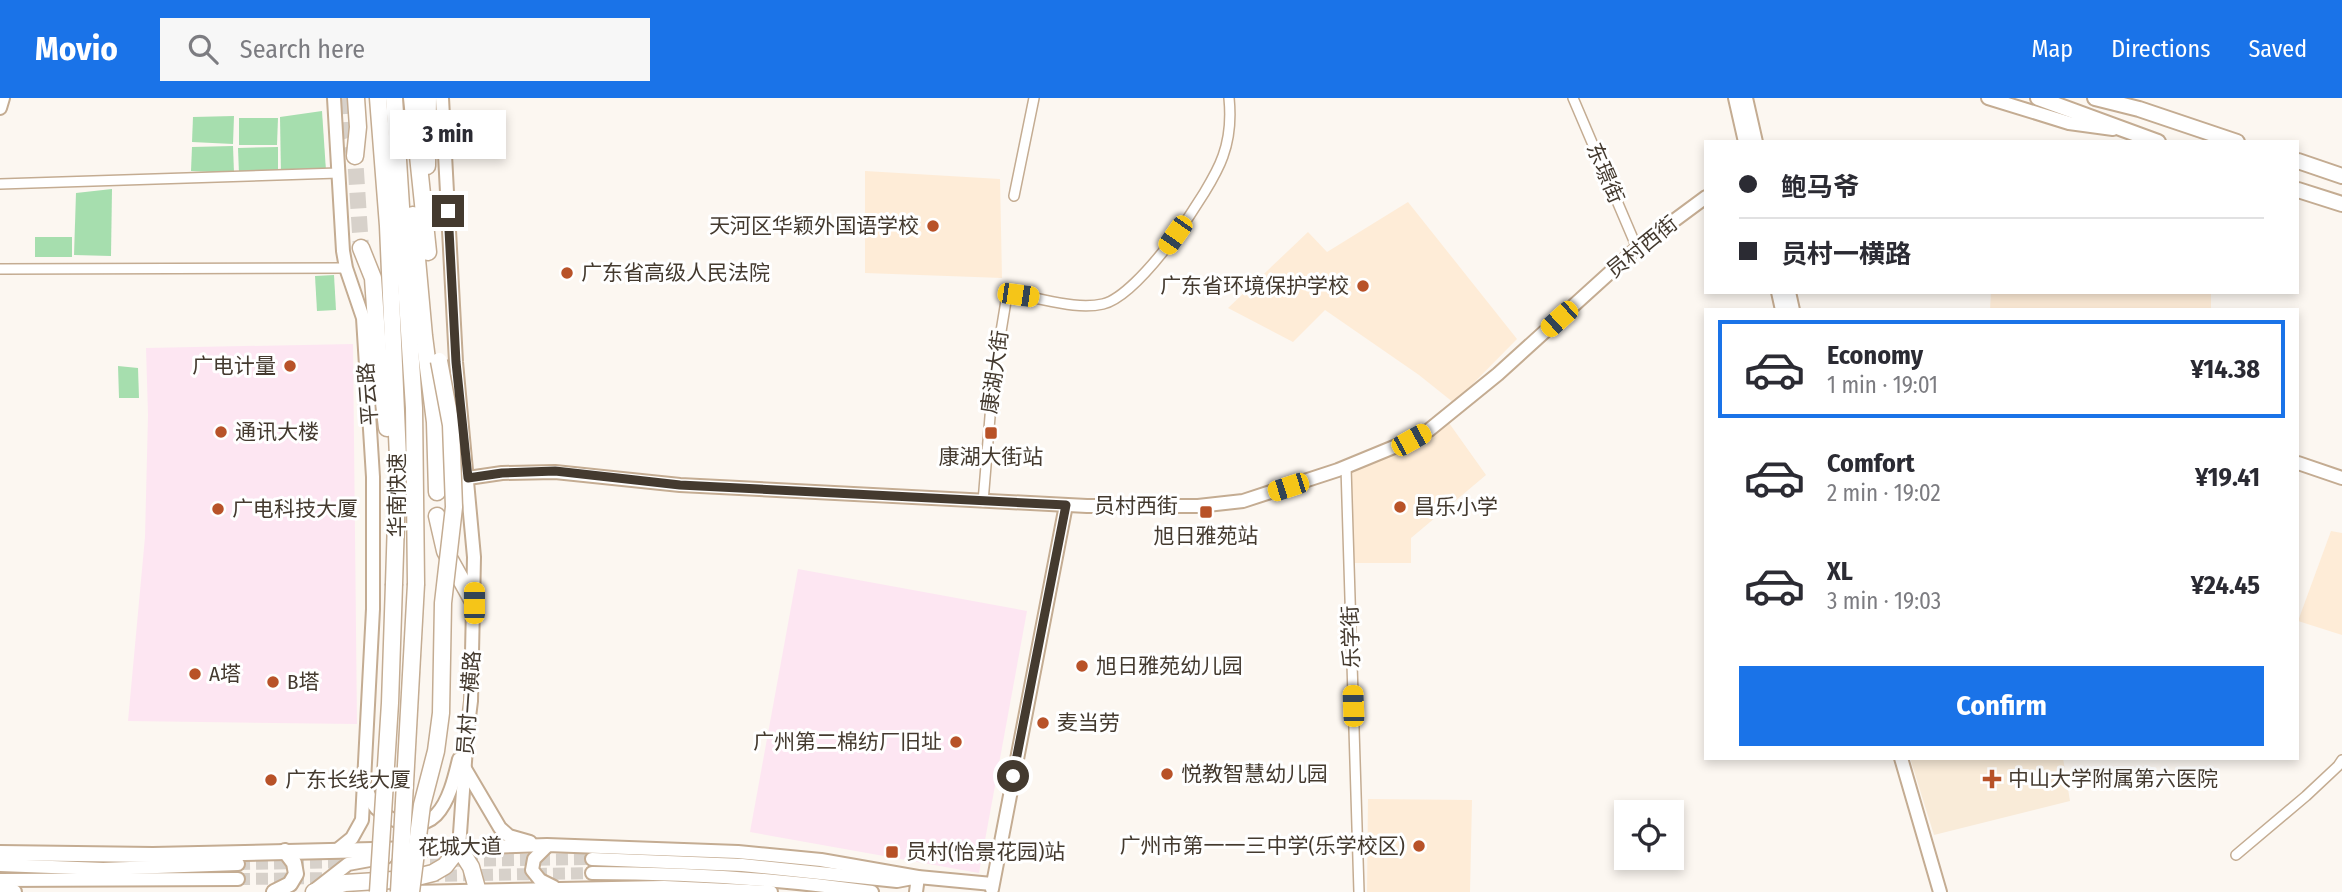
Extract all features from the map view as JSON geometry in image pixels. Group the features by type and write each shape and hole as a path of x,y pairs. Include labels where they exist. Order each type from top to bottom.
{"highway":[{"path":"355,98 358,127 355,156"},
{"path":"411,892 422,806 436,751 441,713 443,603 454,506 450,425 433,325 412,98"},
{"path":"424,210 428,98"},
{"path":"387,106 410,188 435,422 437,492"},
{"name":"华南快速","path":"378,892 398,520 387,226 387,106"},
{"name":"华南快速","path":"387,106 414,408 416,584 399,892"},
{"path":"361,248 373,278 378,351 393,480 394,584"},
{"path":"437,516 445,551 474,603"},
{"path":"369,892 374,855 383,821"},
{"path":"313,892 345,883 409,879 433,873 445,866 460,848 471,867 478,892"}],"main road":[{"path":"2038,98 2153,140"},
{"path":"2095,98 2139,109 2231,140"},
{"path":"2299,162 2342,176"},
{"path":"2299,190 2342,204"},
{"name":"花城大道","path":"0,853 95,856 460,848"},
{"path":"274,892 290,884 296,874 294,863 285,851"},
{"path":"0,892 14,892"}],"street":[{"path":"0,108 3,98"},
{"name":"平云路","path":"334,98 346,268 363,318 373,477 373,609 362,820 352,838 336,851"},
{"name":"员村一横路","path":"442,98 457,373 473,536 471,701 460,848"},
{"path":"1014,196 1034,98"},
{"name":"康湖大街","path":"982,502 993,380 1006,301 1011,296 1018,295 1073,305 1106,304 1139,278 1164,251 1199,202 1217,171 1227,143 1229,98"},
{"name":"东璟街","path":"1573,98 1637,248"},
{"path":"1735,98 1745,140"},
{"path":"1746,98 1756,140"},
{"path":"1988,98 2069,122 2130,131"},
{"path":"2117,98 2139,109"},
{"path":"0,184 338,173"},
{"name":"员村西街","path":"468,478 502,473 555,471 680,485 982,502 1154,507 1220,504 1266,494 1346,467 1411,440 1451,414 1637,248 1704,198"},
{"path":"424,210 448,211"},
{"path":"0,269 346,268"},
{"path":"2299,463 2342,478"},
{"name":"乐学街","path":"1346,467 1359,892"},
{"path":"992,888 1066,505"},
{"path":"365,785 374,804 390,819 407,823 428,821 442,807 467,733"},
{"path":"1902,760 1940,892"},
{"path":"2236,855 2306,796 2342,760"},
{"path":"464,767 500,828 509,836 547,845"},
{"path":"547,845 538,853 532,870 540,880 558,888"},
{"name":"花城大道","path":"460,848 547,845 738,852 821,860 992,888"},
{"path":"313,892 348,864 383,857 443,854 460,848"},
{"name":"花城大道","path":"592,859 742,865 897,881 918,877"},
{"path":"0,866 103,869 239,864"},
{"path":"592,873 702,875 816,884 872,892"},
{"path":"916,892 918,877"},
{"path":"0,880 238,879"},
{"path":"411,892 664,887 771,892"}],"shaded area":[{"name":"天河区华颖外国语学校","path":"865,171 1000,179 1002,278 865,273"},
{"name":"广东省环境保护学校","path":"1408,202 1517,339 1454,403 1419,375 1325,310 1293,342 1228,308 1308,232 1327,252"},
{"path":"1991,294 2211,294 2211,308 1990,308"},
{"path":"353,344 357,724 128,721 145,537 148,415 146,348"},
{"name":"昌乐小学","path":"1449,423 1486,475 1411,538 1411,563 1354,563 1350,473"},
{"path":"2331,531 2342,533 2342,635 2299,621"},
{"path":"798,569 1027,611 979,873 750,832"},
{"name":"中山大学附属第六医院","path":"1911,760 2063,760 2070,801 1934,835"},
{"name":"广州市第一一三中学(乐学校区)","path":"1368,799 1472,800 1470,892 1367,892"}],"green space":[{"path":"322,111 326,171 281,175 280,117"},
{"path":"234,116 233,144 192,142 193,117"},
{"path":"239,118 278,118 277,145 239,145"},
{"path":"233,146 234,173 191,171 192,147"},
{"path":"278,147 278,173 239,174 238,148"},
{"path":"112,189 111,256 74,255 76,193"},
{"path":"35,237 72,237 72,257 35,257"},
{"path":"334,275 336,310 317,311 315,276"},
{"path":"118,366 138,368 139,398 119,398"}],"tunnel":[{"path":"345,98 347,134 355,156 361,248"},
{"path":"376,862 592,859"},
{"path":"238,864 357,862"},
{"path":"427,876 592,873"},
{"path":"238,879 336,878"}],"place":[{"name":"天河区华颖外国语学校","path":"933,226"},
{"name":"广东省高级人民法院","path":"567,273"},
{"name":"广东省环境保护学校","path":"1363,286"},
{"name":"广电计量","path":"290,366"},
{"name":"通讯大楼","path":"221,432"},
{"name":"康湖大街站","path":"991,433"},
{"name":"昌乐小学","path":"1400,507"},
{"name":"广电科技大厦","path":"218,509"},
{"name":"旭日雅苑站","path":"1206,512"},
{"name":"旭日雅苑幼儿园","path":"1082,666"},
{"name":"A塔","path":"195,674"},
{"name":"B塔","path":"273,682"},
{"name":"麦当劳","path":"1043,723"},
{"name":"广州第二棉纺厂旧址","path":"956,742"},
{"name":"悦教智慧幼儿园","path":"1167,774"},
{"name":"中山大学附属第六医院","path":"1992,779"},
{"name":"广东长线大厦","path":"271,780"},
{"name":"广州市第一一三中学(乐学校区)","path":"1419,846"},
{"name":"员村(怡景花园)站","path":"892,852"}],"route":[{"path":"448,211 456,362 468,478 502,473 555,471 680,485 1066,505 1013,776"}]}
